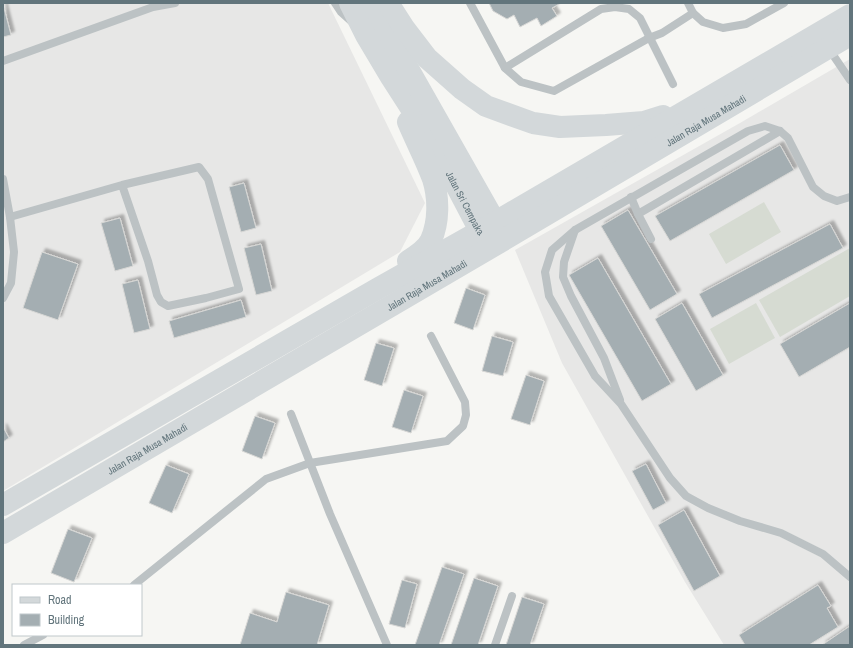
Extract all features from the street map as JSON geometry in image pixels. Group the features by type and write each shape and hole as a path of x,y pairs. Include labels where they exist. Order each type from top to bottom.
{"main road":[{"name":"Jalan Sri Cempaka","path":"350,3 391,77 490,233"},
{"name":"Jalan Sri Cempaka","path":"373,3 490,233"},
{"path":"388,3 404,28 427,58 462,89 486,106 533,123 560,127 644,122 692,107"},
{"name":"Jalan Raja Musa Mahadi","path":"3,533 692,107 850,15"},
{"name":"Jalan Raja Musa Mahadi","path":"3,505 376,289 490,233 850,35"},
{"path":"376,289 382,278 418,255 430,242 437,220 437,201 433,180 411,130 391,77"}],"lane":[{"path":"3,61 155,5 175,3"},
{"path":"335,3 341,12 366,34"},
{"path":"470,3 504,68 521,82 554,91 649,38 662,33 693,13"},
{"path":"688,3 693,13 703,22 723,28 746,24 784,3"},
{"path":"504,68 601,9 615,7 629,9 640,18 673,84"},
{"path":"828,47 849,76"},
{"path":"850,197 837,202 824,196 813,187 788,138 780,131 765,126 748,131 575,230 552,250 546,272 549,296 595,376 621,404 670,478 686,496 708,508 740,521 781,533 802,543 823,554 850,577"},
{"path":"638,214 780,131"},
{"path":"10,217 122,185 199,167 208,179 239,289 168,306 161,302 157,294 148,261 122,185"},
{"path":"3,179 10,217 14,252 11,283 3,298"},
{"path":"631,197 651,240"},
{"path":"575,230 564,262 564,277 571,296 604,358 621,404"},
{"path":"135,584 266,479 310,463 447,441 463,426 466,415 464,402 431,336"},
{"path":"291,414 330,514 387,645"},
{"path":"495,645 512,596"},
{"path":"24,645 41,636"}],"shaded area":[{"path":"3,3 328,3 425,203 400,252 3,491"},
{"path":"850,59 850,645 724,645 685,582 562,363 515,250"},
{"path":"764,202 781,232 726,264 709,234"},
{"path":"850,248 850,296 780,337 759,300"},
{"path":"756,303 775,338 729,364 710,329"}],"building":[{"path":"489,3 561,3 552,8 557,16 541,26 537,18 520,27 514,15 507,19 493,11"},
{"path":"3,4 11,35 3,37"},
{"path":"780,145 794,170 670,241 655,216"},
{"path":"244,183 256,228 241,232 229,187"},
{"path":"628,210 677,294 650,310 601,226"},
{"path":"120,218 133,266 115,271 101,223"},
{"path":"830,224 843,248 712,318 699,294"},
{"path":"261,244 272,291 256,295 244,248"},
{"path":"42,252 78,264 58,320 23,308"},
{"path":"598,258 671,384 642,401 569,275"},
{"path":"138,280 150,329 134,333 122,284"},
{"path":"466,288 485,295 473,330 454,323"},
{"path":"241,300 246,317 174,338 169,321"},
{"path":"682,303 723,375 696,391 655,319"},
{"path":"850,303 850,347 799,377 780,344"},
{"path":"492,336 513,342 503,376 482,371"},
{"path":"376,343 394,348 382,386 364,380"},
{"path":"526,375 544,381 530,425 511,419"},
{"path":"404,390 423,396 411,433 392,427"},
{"path":"255,416 275,423 262,459 242,451"},
{"path":"3,427 9,438 3,442"},
{"path":"646,464 666,503 653,510 632,471"},
{"path":"166,465 189,474 172,513 149,503"},
{"path":"684,510 720,576 694,591 658,525"},
{"path":"68,529 92,538 74,582 51,573"},
{"path":"442,567 464,574 439,645 415,645"},
{"path":"474,578 498,586 478,645 451,645"},
{"path":"402,580 417,584 405,628 389,624"},
{"path":"818,585 831,606 827,608 838,627 809,645 745,645 739,635"},
{"path":"286,592 329,605 317,645 240,645 250,613 277,622"},
{"path":"522,597 544,604 530,645 506,645"},
{"path":"850,626 850,645 822,645"}]}
